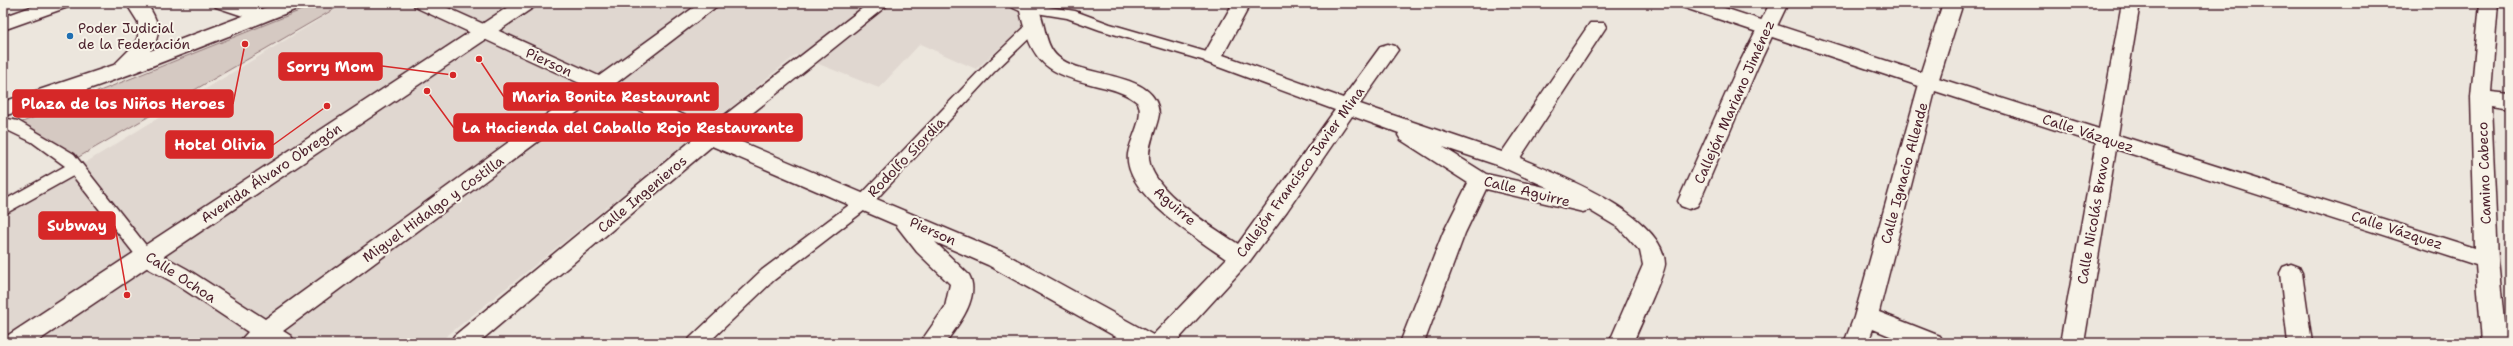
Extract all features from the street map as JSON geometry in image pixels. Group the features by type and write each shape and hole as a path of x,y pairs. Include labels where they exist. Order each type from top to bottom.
{"main road":[{"path":"3,16 40,3"},
{"path":"3,24 61,3"},
{"path":"115,72 134,57 150,37 151,28 136,3"},
{"path":"223,3 263,16"},
{"path":"3,109 115,72 294,3"},
{"name":"Avenida Álvaro Obregón","path":"16,343 527,3"},
{"name":"Calle Vázquez","path":"1689,3 1928,82"},
{"name":"Calle Ignacio Allende","path":"1928,82 1953,3"}],"street":[{"name":"Pierson","path":"422,3 704,133 863,203 901,216 996,259 1147,343"},
{"name":"Miguel Hidalgo y Costilla","path":"266,339 712,3"},
{"name":"Calle Ingenieros","path":"462,343 704,133 881,3"},
{"path":"1070,14 1082,3"},
{"path":"1023,6 1070,14 1105,27 1212,58 1242,3"},
{"name":"Callejón Mariano Jiménez","path":"1689,201 1748,66 1779,3"},
{"name":"Calle Nicolás Bravo","path":"2072,343 2131,3"},
{"name":"Camino Cabeco","path":"2489,3 2481,97 2487,260 2494,343"},
{"path":"1023,6 1033,27"},
{"name":"Aguirre","path":"1033,27 1047,56 1056,65 1115,83 1139,94 1146,100 1149,107 1148,121 1137,150 1139,165 1146,180 1177,211 1240,257"},
{"name":"Rodolfo Siordia","path":"696,343 768,275 863,203 989,69 1033,27"},
{"path":"1507,161 1597,27"},
{"name":"Callejón Francisco Javier Mina","path":"1160,343 1240,257 1285,198 1346,106 1388,50"},
{"name":"Calle Aguirre","path":"1212,58 1389,122 1507,161 1572,190 1608,209 1627,222 1642,236 1651,248 1654,265 1621,343"},
{"name":"Calle Vázquez","path":"1928,82 2295,197 2487,260"},
{"name":"Calle Ignacio Allende","path":"1856,343 1866,318 1928,82"},
{"path":"2481,97 2510,101"},
{"name":"Calle Aguirre","path":"1389,122 1423,146 1480,180 1608,209"},
{"name":"Calle Ochoa","path":"3,124 12,125 38,138 68,158 74,168 146,257 179,276 266,339"},
{"path":"3,209 74,168"},
{"path":"1412,343 1454,233 1480,180"},
{"path":"901,216 925,246 961,281 962,295 955,312 932,343"},
{"path":"2291,273 2300,343"},
{"path":"1866,318 1932,343"}],"shaded area":[{"path":"319,3 343,4 77,158 20,123"},
{"path":"346,3 1050,3 976,69 920,44 879,88 796,55 438,343 3,343 3,189 23,201"}],"place":[{"name":"Poder Judicial de la Federación","path":"70,36"},
{"name":"Plaza de los Niños Heroes","path":"245,44"},
{"name":"Maria Bonita Restaurant","path":"479,59"},
{"name":"Sorry Mom","path":"453,75"},
{"name":"La Hacienda del Caballo Rojo Restaurante","path":"427,91"},
{"name":"Hotel Olivia","path":"327,106"},
{"name":"Subway","path":"127,295"}]}
